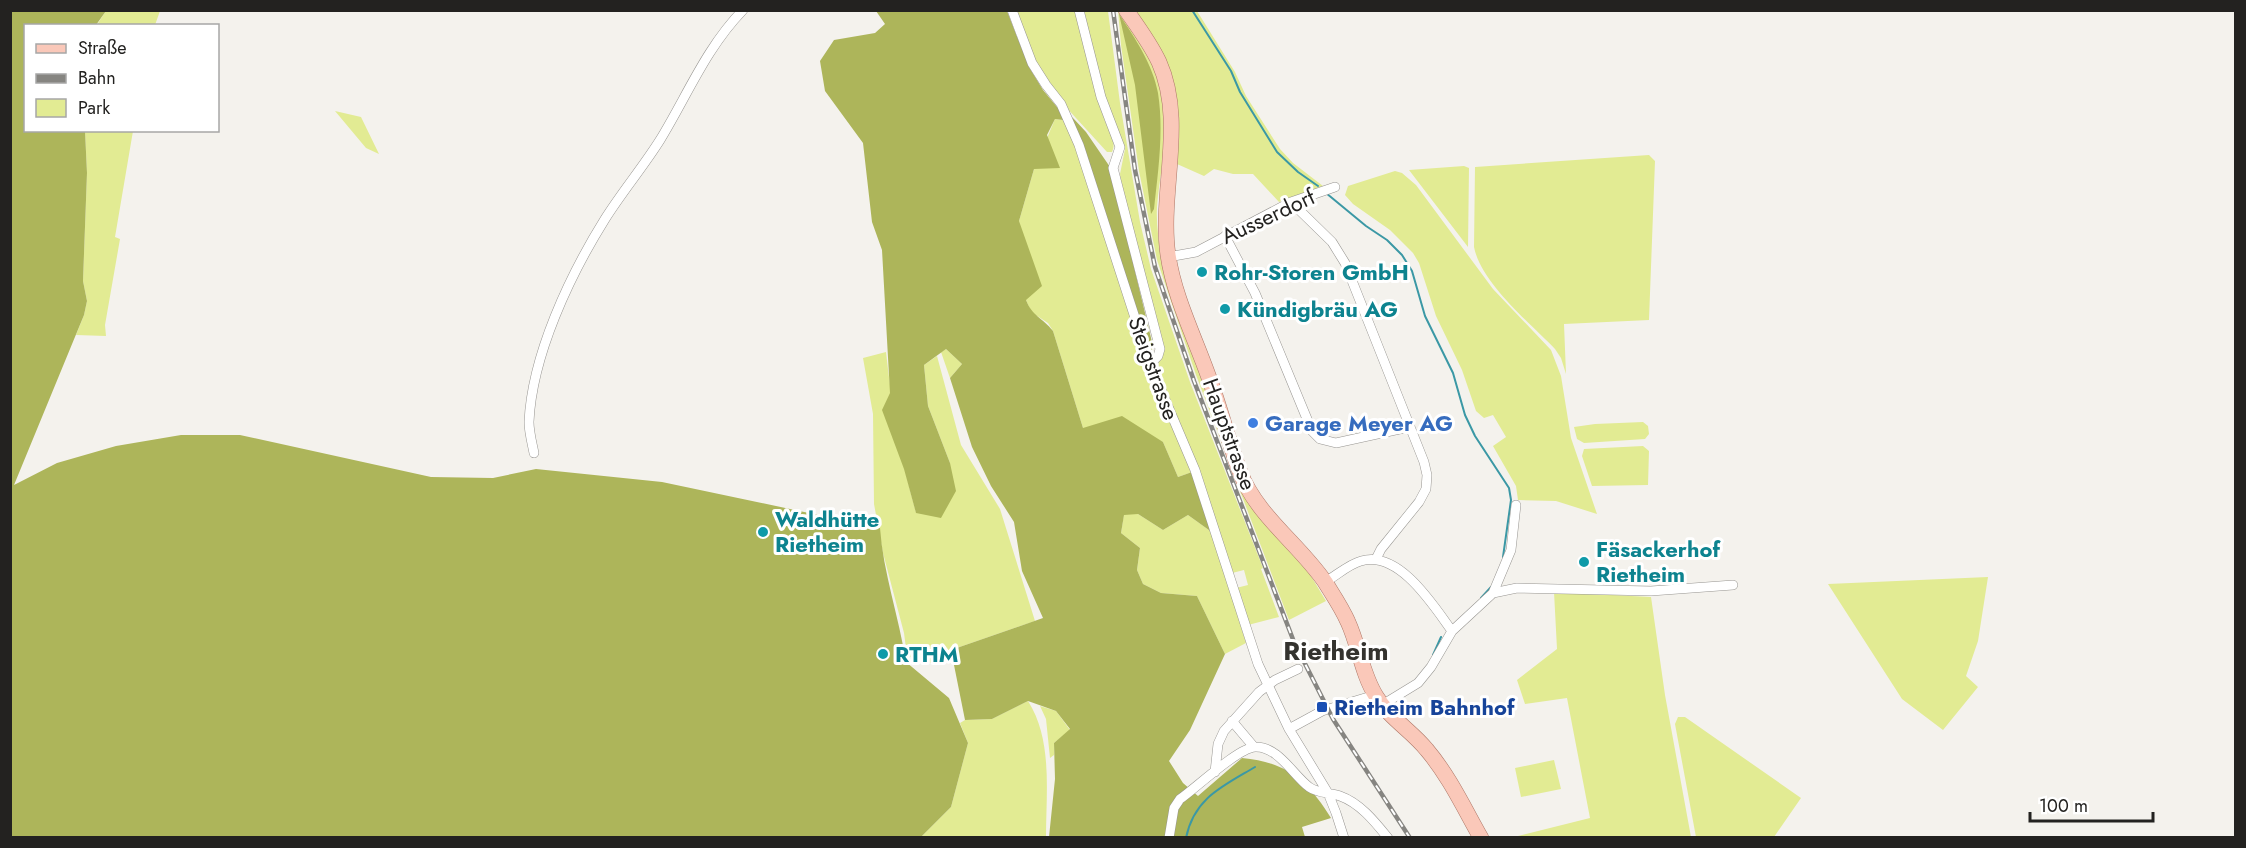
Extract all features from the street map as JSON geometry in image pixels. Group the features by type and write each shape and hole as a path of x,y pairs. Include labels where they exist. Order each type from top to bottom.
{"main road":[{"name":"Hauptstrasse","path":"1126,10 1160,63 1171,114 1165,224 1168,257 1240,472 1257,504 1325,582 1348,622 1365,675 1379,700 1426,748 1441,768 1480,837"}],"street":[{"path":"534,453 529,423 535,379 549,331 574,275 605,218 662,137 711,49 743,10"},
{"name":"Steigstrasse","path":"1012,10 1032,63 1046,86 1061,104 1079,145 1150,364 1198,480 1252,647 1289,729 1328,793 1344,837"},
{"path":"1079,10 1101,97 1120,147 1113,168 1160,349 1158,356 1150,364"},
{"name":"Ausserdorf","path":"1168,257 1196,252 1291,202 1335,187"},
{"path":"1291,202 1332,242 1345,263 1424,462 1427,475 1426,489 1419,502 1376,559"},
{"path":"1225,236 1255,293 1312,431 1320,439 1336,443 1409,427"},
{"path":"1289,729 1315,714 1379,700 1418,683 1431,667 1452,631 1493,593 1511,550 1516,505"},
{"path":"1325,582 1361,561 1376,559 1399,568 1418,586 1452,631"},
{"path":"1493,593 1517,588 1651,591 1733,585"},
{"path":"1215,772 1220,738 1232,721 1268,685 1298,669"},
{"path":"1232,721 1254,747 1272,753 1318,792 1349,800 1368,814 1388,837"},
{"path":"1169,837 1174,808 1180,799 1240,753 1254,747"}],"green space":[{"path":"10,11 106,11 97,24 24,24 24,132 85,132 87,173 83,281 87,301 84,315 14,485 57,463 116,446 181,435 240,435 431,477 493,478 536,469 662,482 880,528 884,561 906,662 949,698 968,743 951,807 920,838 11,837"},
{"path":"106,11 160,11 155,24 97,24"},
{"path":"876,11 1007,11 1029,67 1043,90 1057,107 1073,118 1086,132 1110,167 1152,342 1152,359 1071,121 1055,119 1047,135 1060,168 1034,169 1019,221 1042,286 1026,300 1031,310 1053,331 1083,428 1122,416 1163,442 1178,477 1192,472 1213,533 1188,515 1163,530 1138,514 1124,515 1121,533 1140,548 1137,570 1143,584 1161,593 1197,596 1225,654 1190,730 1169,761 1183,783 1198,796 1242,758 1258,760 1284,769 1305,784 1331,818 1302,827 1305,837 1049,837 1055,779 1054,743 1070,729 1056,711 1028,701 992,719 965,720 951,650 1043,618 1022,571 1014,522 991,486 972,447 950,378 962,364 946,349 924,365 928,406 950,463 956,491 941,518 916,513 904,469 882,410 890,393 882,250 872,222 863,143 825,91 820,61 834,40 875,33 885,24"},
{"path":"1014,11 1076,11 1097,94 1113,140 1112,152 1107,152 1065,106 1033,59"},
{"path":"1084,11 1108,11 1120,103 1140,222 1151,269 1190,382 1263,568 1261,569 1279,617 1248,625 1236,588 1248,585 1244,570 1232,573 1158,378 1159,359 1121,184 1120,174 1125,149 1105,98"},
{"path":"1118,11 1121,11 1145,50 1156,70 1163,92 1166,121 1157,213 1161,258 1241,487 1311,576 1326,601 1289,620 1196,375 1157,260 1139,171"},
{"path":"1137,11 1197,11 1235,72 1246,96 1280,149 1293,163 1323,186 1279,202 1253,174 1233,174 1214,169 1204,176 1177,164 1176,113"},
{"path":"1119,14 1148,62 1158,93 1160,151 1154,209 1151,214 1135,85"},
{"path":"335,111 361,117 379,154 366,148"},
{"path":"1055,119 1071,121 1142,355 1192,472 1178,477 1163,442 1083,428 1053,331 1048,323 1031,312 1026,300 1019,221 1034,169"},
{"path":"85,132 133,132 115,237 120,239 105,325 106,336 76,335 87,301 83,281 87,173"},
{"path":"1649,155 1655,161 1649,320 1564,324 1566,374 1561,358 1555,349 1508,302 1478,261 1474,247 1475,167"},
{"path":"1464,166 1469,168 1468,247 1409,170"},
{"path":"1395,171 1402,173 1416,185 1493,289 1551,350 1561,376 1571,438 1597,514 1556,501 1518,500 1516,486 1493,446 1506,437 1493,415 1484,418 1476,411 1462,370 1436,316 1419,263 1413,253 1390,230 1353,204 1345,195 1348,186"},
{"path":"946,349 962,364 950,378 941,352"},
{"path":"886,352 898,433 916,512 950,463 928,406 924,365 937,356 961,445 1000,509 1035,621 951,650 953,660 935,664 907,656 904,633 883,553 874,504 873,414 863,358"},
{"path":"1643,422 1648,426 1649,434 1645,439 1584,443 1577,439 1574,427 1595,424"},
{"path":"1643,446 1649,451 1648,485 1592,486 1582,456 1584,449"},
{"path":"1124,514 1138,514 1163,530 1188,515 1213,533 1246,643 1225,654 1197,596 1161,593 1143,584 1137,570 1140,548 1121,533"},
{"path":"1988,577 1978,641 1966,676 1978,687 1943,730 1902,699 1828,584"},
{"path":"1554,592 1651,597 1665,695 1691,837 1510,838 1590,818 1567,698 1525,704 1517,680 1557,649"},
{"path":"1028,701 1036,716 1045,750 1046,837 920,838 951,807 968,743 960,723 965,720 992,719"},
{"path":"1040,706 1056,711 1070,730 1054,743 1054,755 1050,758 1046,719"},
{"path":"1678,717 1685,717 1801,798 1774,837 1696,837 1675,724"},
{"path":"1554,760 1561,789 1521,797 1515,768"}],"waterway":[{"path":"1192,10 1231,71 1240,92 1277,152 1298,172 1318,186"},
{"path":"1326,193 1387,240 1402,255 1412,271 1425,316 1453,373 1465,415 1475,436 1509,488 1511,500 1503,557"},
{"path":"1481,598 1491,587"},
{"path":"1433,655 1441,637"},
{"path":"1186,838 1190,824 1203,803 1221,787 1255,767"}],"railway":[{"path":"1113,10 1135,170 1155,267 1194,381 1294,642 1333,719 1410,838"}],"place":[{"name":"Rohr-Storen GmbH","path":"1202,272"},
{"name":"Kündigbräu AG","path":"1225,309"},
{"name":"Garage Meyer AG","path":"1253,423"},
{"name":"Waldhütte Rietheim","path":"763,532"},
{"name":"Fäsackerhof Rietheim","path":"1584,562"},
{"name":"RTHM","path":"883,654"},
{"name":"Rietheim Bahnhof","path":"1322,707"}],"district":[{"name":"Rietheim","path":"1336,651"}]}
